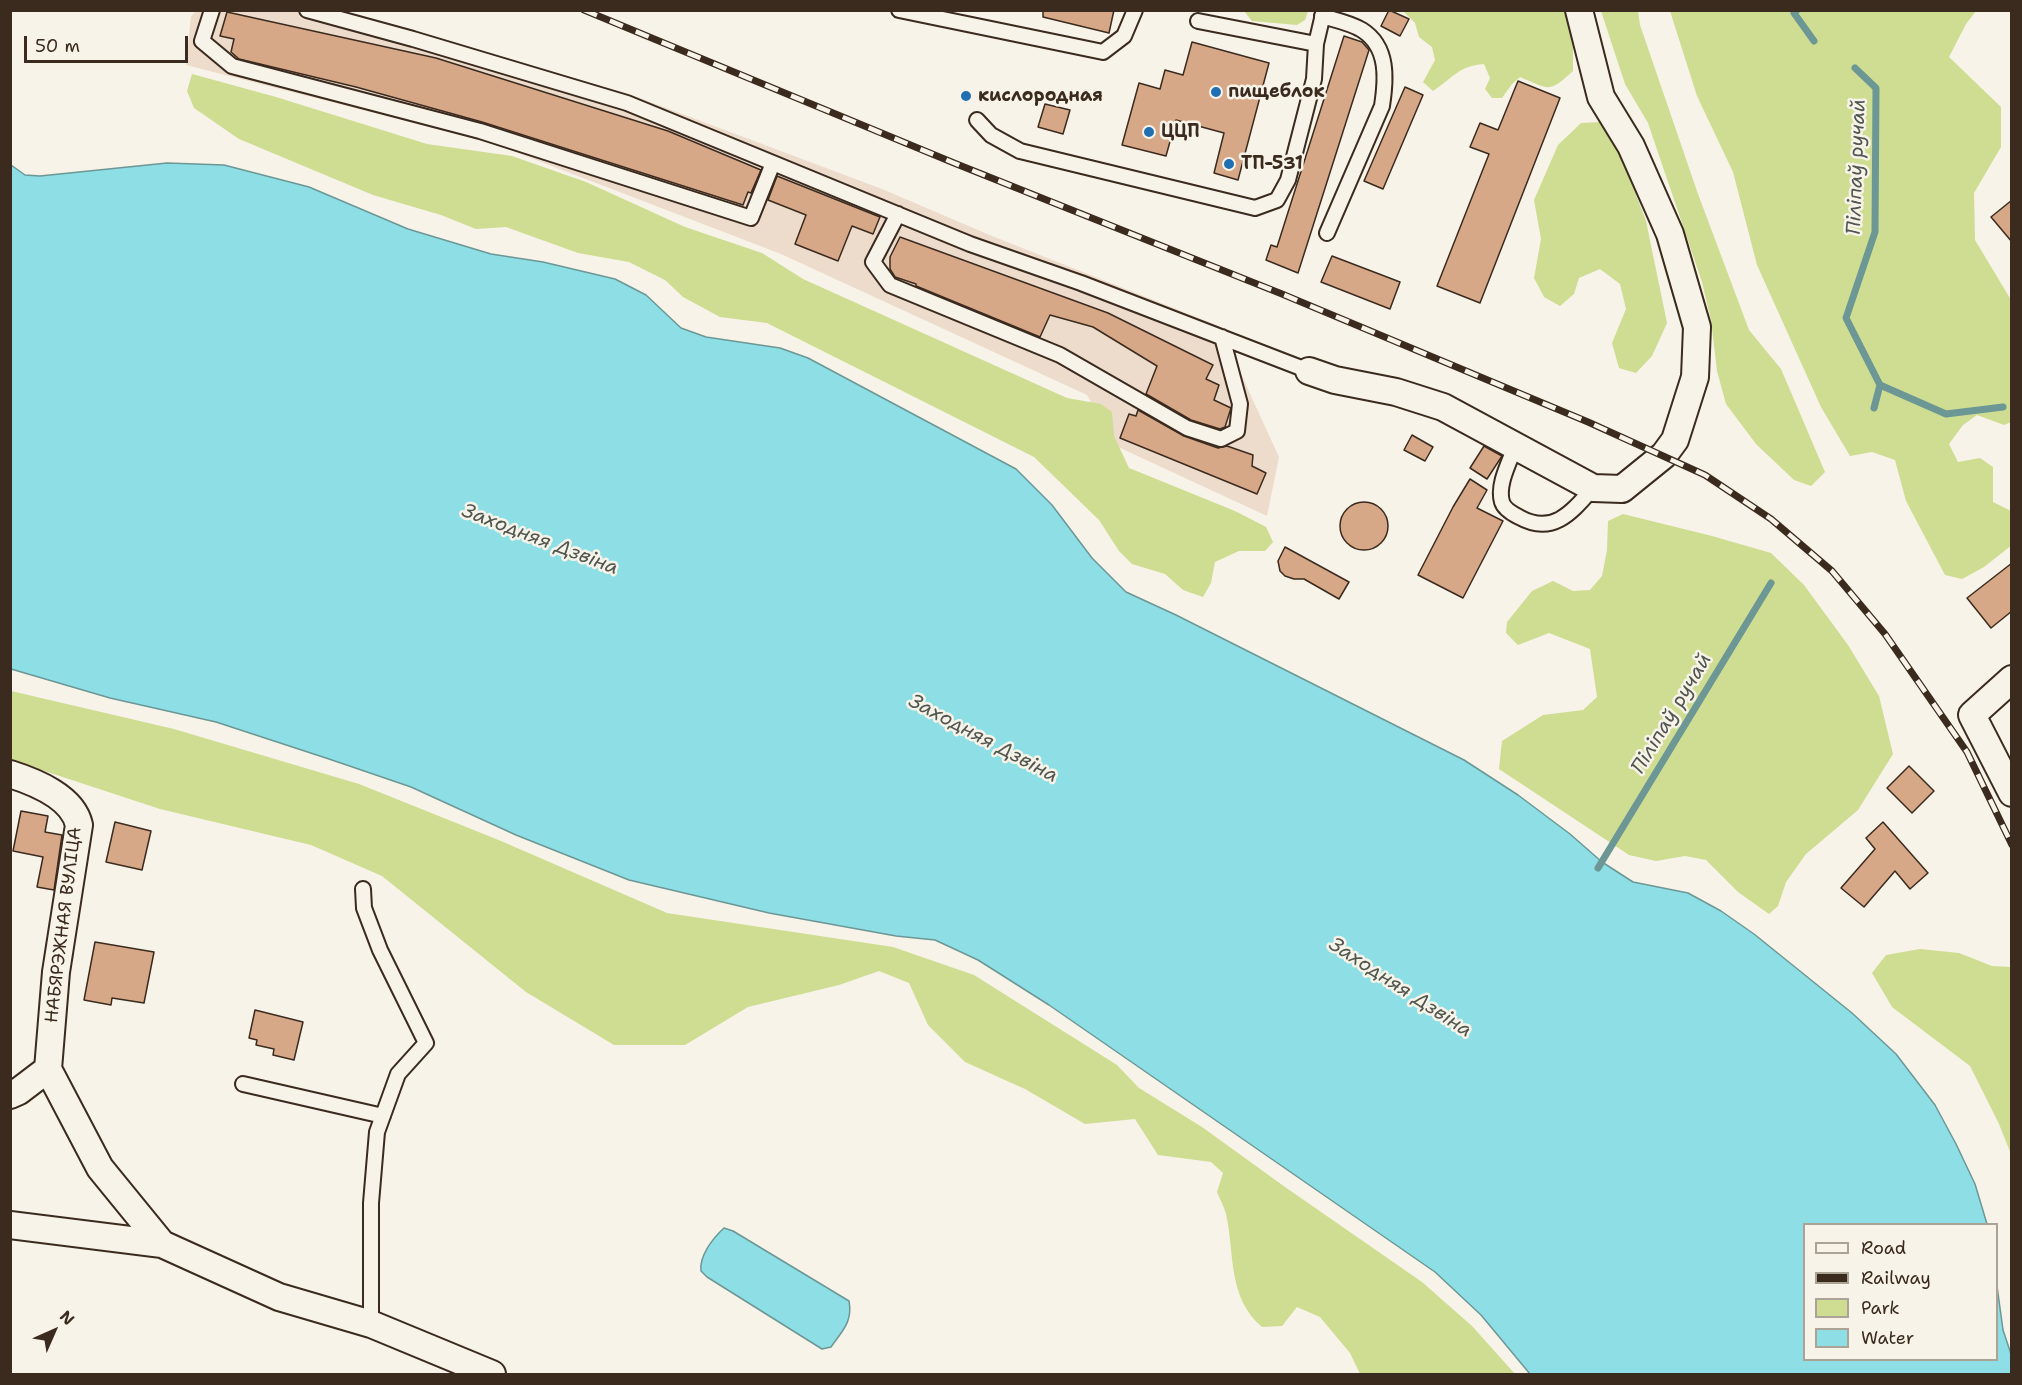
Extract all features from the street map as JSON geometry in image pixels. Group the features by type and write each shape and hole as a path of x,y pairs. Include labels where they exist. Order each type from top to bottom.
{"street":[{"path":"1309,371 1335,380 1396,392 1443,407 1593,488 1622,489 1664,455 1675,440 1695,377 1697,327 1670,234 1631,146 1601,97 1579,10"},
{"path":"2012,679 1972,716 2012,793"},
{"name":"НАБЯРЭЖНАЯ ВУЛІЦА","path":"10,774 57,796 76,813 79,825 56,972 48,1069"},
{"path":"10,1095 48,1069 99,1168 162,1244"},
{"path":"10,1225 162,1244 279,1297 371,1324 492,1374"}],"lane":[{"path":"212,10 202,41 232,66 480,131 751,218 773,163"},
{"path":"307,10 627,103 970,244 1309,371"},
{"path":"899,10 1103,52 1124,36 1135,10"},
{"path":"977,120 991,135 1020,151 1255,208 1277,200 1288,180 1314,79 1316,44 1323,13 1362,30 1376,43 1383,57 1385,86 1382,106 1327,233"},
{"path":"1198,21 1316,44"},
{"path":"898,214 873,262 890,285 1060,355 1187,428 1221,439 1237,431 1240,404 1222,338"},
{"path":"1515,447 1502,485 1502,502 1510,513 1530,524 1550,524 1571,514 1593,488"},
{"path":"363,889 363,908 380,950 426,1043 398,1074 377,1132 370,1203 371,1324"},
{"path":"243,1084 383,1116"}],"shaded area":[{"path":"196,11 342,11 629,94 882,189 992,236 1219,326 1279,457 1267,516 1116,446 1087,395 781,254 492,143 186,65 191,16"}],"green space":[{"path":"1244,11 1308,11 1305,20 1297,25 1252,21"},
{"path":"1403,11 1569,11 1573,71 1558,83 1548,87 1520,77 1502,98 1492,98 1485,89 1490,78 1484,64 1475,65 1456,73 1433,91 1423,82 1435,60 1432,47 1419,37 1415,23"},
{"path":"1601,11 1638,11 1640,25 1698,194 1749,330 1781,369 1825,472 1811,486 1794,480 1756,444 1726,404 1717,371 1711,320 1702,282 1648,123 1625,84"},
{"path":"1670,11 1976,11 1966,24 1949,57 2001,107 2001,147 1974,193 1975,240 2011,300 2011,422 2004,425 1977,415 1963,425 1949,444 1958,462 1980,458 1993,467 1993,502 2011,511 2012,545 1984,567 1962,579 1945,575 1906,501 1895,460 1872,452 1850,456 1821,407 1757,265 1733,172 1697,96"},
{"path":"192,74 276,97 427,144 512,156 586,182 685,227 762,253 803,279 1067,398 1101,404 1112,412 1114,436 1129,468 1235,511 1266,527 1273,542 1265,551 1239,551 1215,562 1211,583 1203,597 1183,590 1165,574 1132,564 1119,551 1099,520 1034,457 767,323 720,317 683,297 665,280 629,262 578,253 506,227 476,229 441,215 373,195 239,139 194,108 187,91"},
{"path":"1600,122 1612,131 1646,221 1667,323 1652,356 1636,373 1619,368 1612,343 1626,309 1620,284 1600,269 1579,278 1574,294 1560,306 1544,297 1534,278 1541,239 1534,200 1558,145 1581,123"},
{"path":"1623,514 1771,553 1804,585 1848,645 1879,696 1893,754 1858,810 1806,854 1786,882 1778,906 1769,914 1738,892 1706,860 1685,856 1656,861 1629,855 1499,769 1502,741 1543,715 1583,710 1597,697 1590,649 1549,633 1518,645 1506,633 1507,622 1532,591 1553,581 1573,591 1590,590 1602,576 1607,550 1608,521"},
{"path":"11,691 174,729 359,784 501,841 667,913 893,947 974,975 1117,1065 1139,1088 1202,1127 1422,1282 1472,1326 1515,1374 1360,1374 1350,1353 1320,1317 1297,1307 1282,1326 1262,1327 1243,1302 1234,1274 1226,1214 1217,1192 1223,1173 1211,1162 1158,1155 1135,1119 1085,1124 1025,1089 965,1062 928,1025 909,983 879,971 839,985 748,1007 685,1045 614,1045 526,992 382,876 311,845 160,809 11,760"},
{"path":"1920,949 1959,953 1992,966 2011,967 2011,1154 1970,1066 1892,1007 1872,973 1886,955"}],"water":[{"name":"Заходняя Дзвіна","path":"167,163 224,165 309,187 408,229 491,254 543,262 615,279 646,295 681,328 706,337 780,348 808,358 1016,469 1052,505 1092,558 1126,592 1464,760 1518,795 1570,834 1602,862 1633,882 1688,893 1721,911 1754,934 1852,1013 1896,1054 1935,1105 1975,1184 1987,1223 1803,1223 1803,1361 1998,1361 1998,1293 2003,1330 2011,1354 2011,1374 1530,1374 1481,1315 1435,1272 1049,1005 978,960 935,940 896,936 769,913 629,880 516,835 411,787 329,759 216,722 110,698 11,669 11,165 25,175 40,176"},
{"path":"724,1228 733,1231 849,1301 848,1321 831,1347 822,1349 701,1271 704,1253"}],"building":[{"path":"1043,10 1114,10 1109,33 1043,17"},
{"path":"1389,10 1409,19 1400,36 1381,26"},
{"path":"227,12 436,58 668,131 761,170 743,205 482,122 356,87 239,59 231,52 234,39 220,36"},
{"path":"1344,36 1362,42 1369,50 1298,273 1266,260 1271,245 1277,247"},
{"name":"пищеблок","path":"1192,42 1269,63 1238,180 1214,173 1224,133 1176,120 1166,156 1122,145 1139,83 1160,89 1165,70 1183,75"},
{"path":"1518,81 1560,98 1480,303 1437,286 1489,154 1470,147 1480,123 1498,130"},
{"path":"1405,87 1423,95 1383,189 1364,181"},
{"path":"1045,104 1070,110 1063,134 1038,127"},
{"path":"777,176 880,217 873,234 852,226 838,261 795,244 806,215 768,200"},
{"path":"2012,200 2012,242 1991,217"},
{"path":"900,237 1108,313 1213,365 1206,379 1219,385 1214,400 1231,408 1225,427 1220,429 1191,420 1146,394 1157,366 1093,327 1050,315 1040,337 895,277 890,269 890,257"},
{"path":"1332,256 1400,282 1390,309 1321,282"},
{"path":"1138,410 1184,436 1218,448 1227,446 1253,455 1252,466 1266,473 1257,494 1120,438 1129,414 1136,416"},
{"path":"1412,435 1433,447 1425,461 1404,450"},
{"path":"1484,446 1502,456 1487,479 1470,468"},
{"path":"1470,479 1487,490 1477,508 1503,521 1463,598 1418,575"},
{"path":"1364,502 1381,509 1388,526 1381,543 1364,550 1347,543 1340,526 1347,509"},
{"path":"1285,547 1349,582 1339,599 1304,579 1285,576 1280,571 1278,561"},
{"path":"2012,563 2012,611 1991,628 1967,598"},
{"path":"1909,766 1934,791 1912,813 1887,788"},
{"path":"21,811 48,816 45,832 62,835 54,890 37,887 43,857 13,851"},
{"path":"115,822 151,831 142,870 106,862"},
{"path":"1883,822 1928,873 1910,889 1895,871 1864,907 1841,888 1875,849 1866,838"},
{"path":"95,942 154,952 144,1003 112,998 111,1005 84,1000"},
{"path":"255,1010 303,1022 294,1060 273,1055 274,1049 256,1045 257,1040 249,1038"}],"waterway":[{"name":"Піліпаў ручай","path":"1797,10 1794,13 1814,41"},
{"name":"Піліпаў ручай","path":"1855,68 1876,88 1875,232 1846,318 1880,385 1874,408"},
{"path":"1880,385 1946,414 2003,407"},
{"name":"Піліпаў ручай","path":"1598,868 1771,583"}],"railway":[{"path":"584,10 954,163 1282,294 1588,422 1705,475 1771,519 1832,571 1885,634 1967,752 2012,845"}],"place":[{"name":"пищеблок","path":"1216,92"},
{"name":"кислородная","path":"966,96"},
{"name":"ЦЦП","path":"1149,132"},
{"name":"ТП-531","path":"1229,164"}]}
